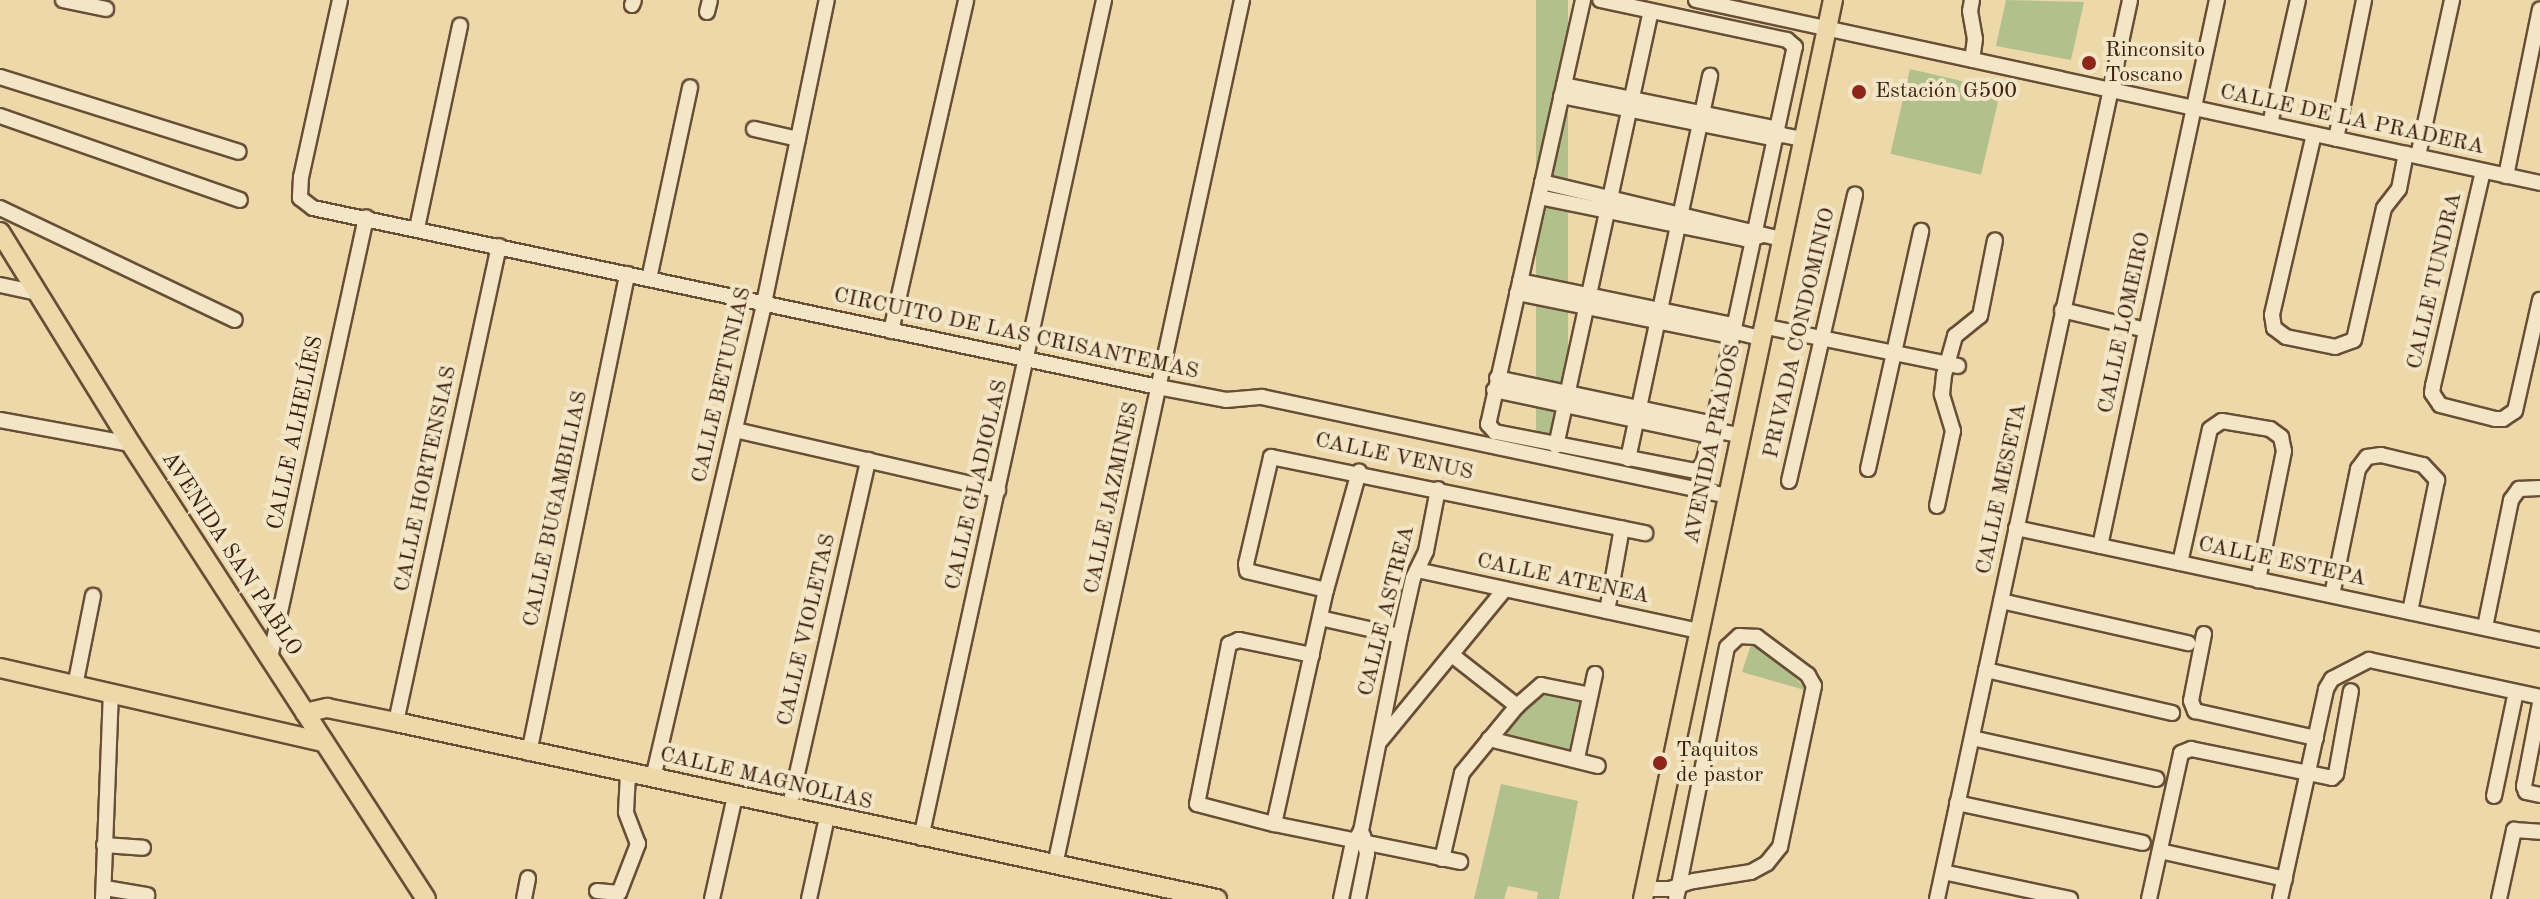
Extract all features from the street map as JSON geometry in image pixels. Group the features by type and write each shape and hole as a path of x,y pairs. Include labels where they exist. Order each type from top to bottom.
{"main road":[{"name":"AVENIDA PRADOS","path":"1644,894 1738,435 1833,0"},
{"name":"AVENIDA SAN PABLO","path":"0,232 131,444 426,899"},
{"path":"0,668 323,742"},
{"name":"CALLE MAGNOLIAS","path":"305,713 327,708 396,722 1055,865 1166,894 1217,899"}],"street":[{"path":"63,0 106,9"},
{"name":"CIRCUITO DE LAS CRISANTEMAS","path":"340,0 301,177 300,198 313,208 1158,387 1226,400 1262,397 1726,496"},
{"name":"CALLE BETUNIAS","path":"653,778 764,303 827,0"},
{"path":"891,331 966,0"},
{"name":"CALLE GLADIOLAS","path":"921,838 1104,0"},
{"name":"CALLE JAZMINES","path":"1055,865 1242,0"},
{"path":"1583,0 1488,421 1492,430 1556,446 1696,471 1703,464 1714,430 1795,51 1791,41 1600,0"},
{"name":"CALLE DE LA PRADERA","path":"1696,0 2540,183"},
{"path":"1972,0 1970,11 1975,39 1972,60"},
{"name":"CALLE MESETA","path":"1937,899 2130,0"},
{"name":"CALLE LOMEIRO","path":"2100,546 2217,0"},
{"path":"2270,124 2298,0"},
{"path":"2336,139 2364,0"},
{"path":"2314,134 2272,315 2279,334 2335,347 2354,340 2384,208 2399,189 2412,155 2452,0"},
{"path":"2506,176 2540,9"},
{"path":"1556,446 1651,11"},
{"path":"417,228 460,26"},
{"path":"1628,459 1710,76"},
{"path":"0,77 239,152"},
{"path":"649,279 690,87"},
{"path":"1563,90 1802,139"},
{"path":"0,116 240,200"},
{"path":"754,129 798,139"},
{"name":"CALLE TUNDRA","path":"2483,171 2433,386 2435,400 2447,408 2495,419 2510,416 2518,405 2540,300"},
{"path":"1541,190 1781,239"},
{"name":"PRIVADA CONDOMINIO","path":"1789,481 1855,195"},
{"path":"0,208 235,320"},
{"name":"CALLE ALHELÍES","path":"270,658 366,217"},
{"path":"1868,469 1921,231"},
{"path":"1937,506 1953,431 1942,394 1952,365 1955,336 1978,320 1995,240"},
{"name":"CALLE HORTENSIAS","path":"396,722 499,246"},
{"name":"CALLE BUGAMBILIAS","path":"529,753 627,274"},
{"path":"0,285 37,293"},
{"path":"1518,287 1733,332 1823,338 1952,365"},
{"path":"2062,310 2146,330"},
{"path":"1496,384 1738,435"},
{"path":"0,420 131,444"},
{"path":"2180,563 2210,429 2222,421 2270,429 2281,437 2284,451 2258,580"},
{"path":"735,430 998,490"},
{"path":"2332,595 2358,469 2367,457 2381,455 2423,465 2437,480 2410,612"},
{"name":"CALLE VENUS","path":"1326,590 1247,571 1267,463 1278,456 1645,533"},
{"name":"CALLE VIOLETAS","path":"789,809 868,460"},
{"path":"1274,824 1326,590 1359,472"},
{"path":"2485,627 2511,500 2519,489 2540,488"},
{"name":"CALLE ASTREA","path":"1341,899 1360,838 1400,636 1417,570 1426,551 1438,489"},
{"path":"1607,611 1622,528"},
{"name":"CALLE ESTEPA","path":"2016,528 2540,640"},
{"name":"CALLE ATENEA","path":"1417,570 1700,631"},
{"name":"CALLE ASTREA","path":"1378,743 1505,589"},
{"path":"75,686 93,596"},
{"path":"2001,601 2188,643"},
{"path":"1320,618 1400,636"},
{"path":"2204,634 2191,701 2195,711 2316,738"},
{"path":"1644,894 1662,890 1677,893 1751,872 1774,858 1780,847 1814,691 1808,675 1757,637 1739,636 1727,647 1677,893"},
{"path":"1312,655 1239,640 1228,647 1196,801 1203,808 1360,838 1460,862"},
{"path":"1452,655 1517,706"},
{"path":"2280,899 2329,682 2365,660 2516,692 2540,700 2524,786 2526,792 2540,795"},
{"path":"1986,670 2172,713"},
{"path":"1577,758 1595,674"},
{"path":"1442,859 1461,775 1517,706 1541,685 1590,695"},
{"path":"2149,899 2184,751 2330,778 2335,776 2351,691"},
{"path":"2494,796 2516,692"},
{"path":"111,694 104,894 147,895"},
{"path":"1972,738 2157,779"},
{"path":"1489,739 1577,758 1598,766"},
{"path":"597,891 619,893 638,844 626,812 628,773"},
{"path":"712,899 735,796"},
{"path":"1957,803 2143,843"},
{"path":"809,899 827,817"},
{"path":"2499,899 2514,830 2540,832"},
{"name":"CALLE ASTREA","path":"1358,899 1360,838"},
{"path":"104,845 143,848"},
{"path":"2160,851 2285,879"},
{"path":"1943,872 2070,899"},
{"path":"524,899 528,878"}],"green space":[{"path":"1536,0 1568,0 1568,433 1536,433"},
{"path":"2006,0 2084,2 2071,60 1996,46"},
{"path":"1910,69 2001,90 1981,175 1890,154"},
{"path":"1754,636 1808,691 1742,672"},
{"path":"1536,679 1588,690 1577,757 1493,744"},
{"path":"1501,784 1578,801 1559,899 1537,899 1538,892 1508,886 1504,899 1474,899"}],"place":[{"name":"Rinconsito Toscano","path":"2089,63"},
{"name":"Estación G500","path":"1859,92"},
{"name":"Taquitos de pastor","path":"1660,763"}]}
